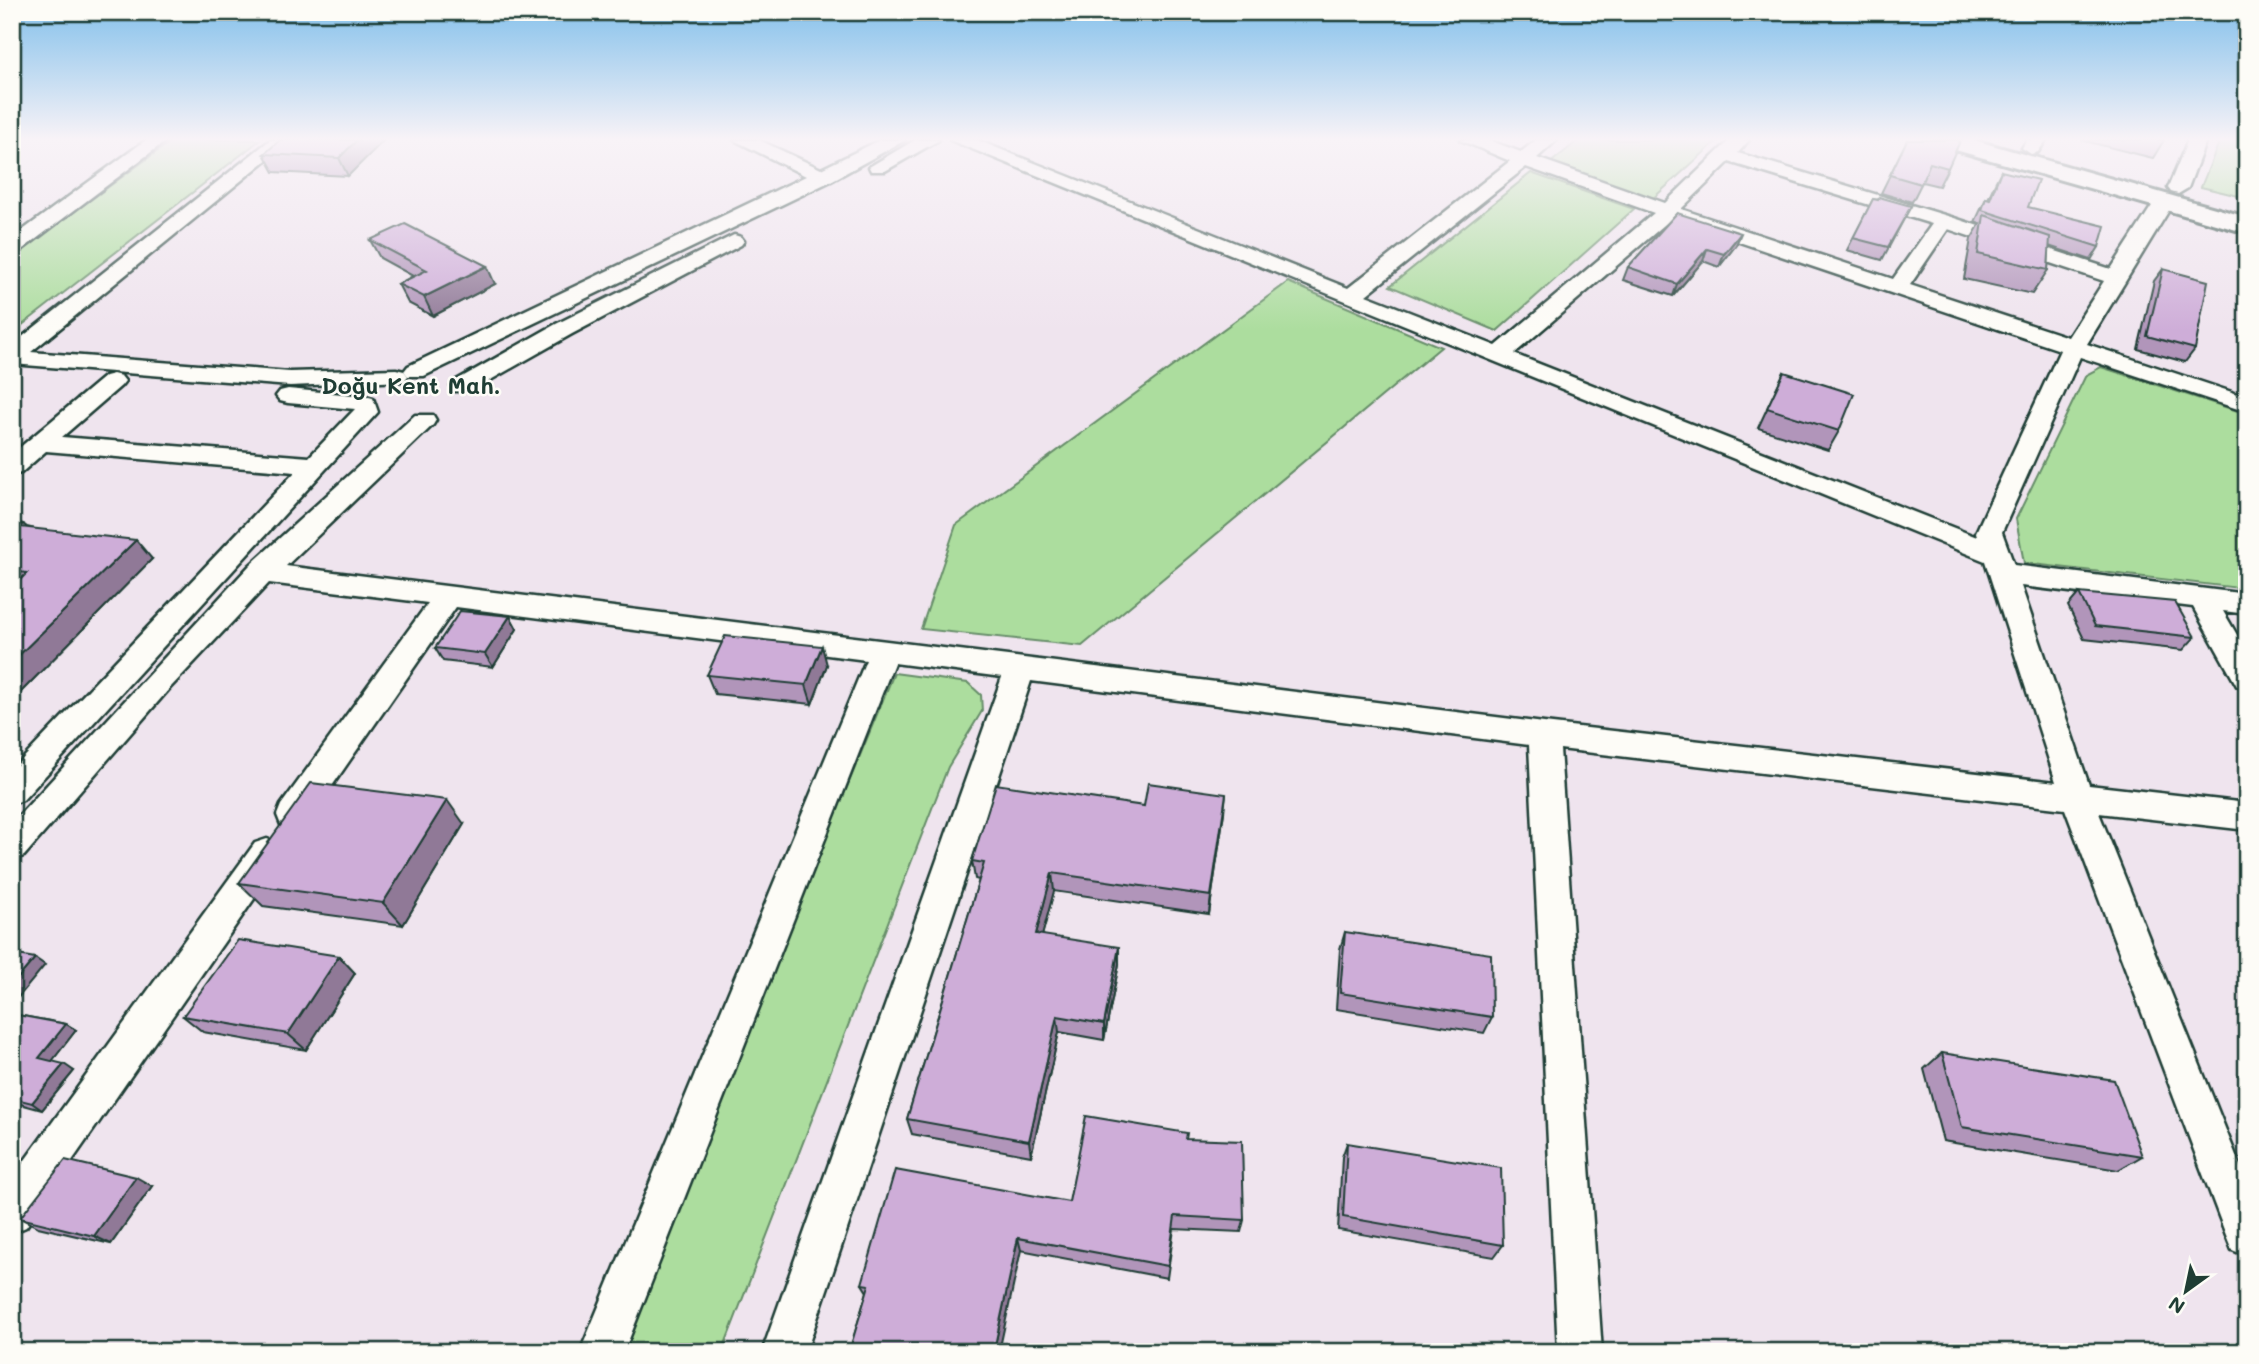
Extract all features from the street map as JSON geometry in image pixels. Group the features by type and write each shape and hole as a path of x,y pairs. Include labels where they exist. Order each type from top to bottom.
{"main road":[{"path":"2193,204 2247,225"}],"street":[{"path":"12,248 73,204"},
{"path":"12,357 204,204"},
{"path":"12,791 316,466 366,407 377,387 767,204"},
{"path":"12,846 119,724 260,572 352,483 424,420 458,400 463,386 564,329 808,204"},
{"path":"1117,204 1499,355 2002,565 2202,599 2247,604"},
{"path":"1351,296 1467,204"},
{"path":"1645,204 1899,286 2071,349 2247,405"},
{"path":"1499,355 1676,204"},
{"path":"1894,204 2116,278"},
{"path":"2165,204 2071,349 1989,532 2077,798 2247,1236"},
{"path":"1899,286 1944,221"},
{"path":"12,357 290,379 443,370 460,379 463,386"},
{"path":"12,372 366,407"},
{"path":"12,467 113,381"},
{"path":"366,407 371,418 393,424 424,420"},
{"path":"40,443 316,466"},
{"path":"260,572 1544,735 2247,817"},
{"path":"12,1213 448,597"},
{"path":"2202,599 2247,678"},
{"path":"602,1352 883,653"},
{"path":"784,1352 1020,669"},
{"path":"1544,735 1580,1352"}],"green space":[{"path":"85,204 178,204 12,333 12,257"},
{"path":"1493,204 1619,204 1634,209 1497,331 1390,286"},
{"path":"1288,282 1441,347 1082,646 921,629 956,525"},
{"path":"2101,367 2247,414 2247,589 2024,563 2016,519 2086,375"},
{"path":"894,673 968,683 981,695 982,711 948,767 722,1352 648,1352 616,1347"}],"building":[{"path":"1871,204 1911,206 1888,247 1853,238"},
{"path":"1984,204 2029,204 2028,207 2105,226 2099,247 1982,210"},
{"path":"1677,213 1741,233 1724,254 1707,249 1677,284 1628,267"},
{"path":"1984,215 2050,237 2048,270 1978,254"},
{"path":"405,224 487,266 424,297 398,284 427,270 370,240"},
{"path":"2163,269 2208,281 2195,349 2147,336"},
{"path":"1784,372 1854,394 1839,431 1767,408"},
{"path":"12,522 23,524 20,527 136,540 12,662 12,588 27,573 12,571"},
{"path":"2079,593 2175,602 2195,637 2095,626"},
{"path":"460,611 510,616 485,654 435,648"},
{"path":"725,636 822,646 806,685 707,675"},
{"path":"311,783 447,800 383,903 239,883"},
{"path":"1148,783 1226,794 1211,896 1052,873 1036,934 1119,947 1104,1024 1057,1016 1029,1141 907,1119 984,863 972,861 996,784 1144,806"},
{"path":"1345,932 1491,954 1492,1017 1340,993"},
{"path":"238,940 339,956 288,1034 183,1016"},
{"path":"12,954 35,958 12,985"},
{"path":"12,1014 66,1024 39,1058 64,1064 32,1103 12,1098"},
{"path":"1942,1053 2114,1080 2142,1156 1962,1127"},
{"path":"1086,1116 1187,1133 1186,1139 1242,1141 1244,1220 1175,1216 1168,1266 1018,1238 994,1350 1002,1352 849,1352 869,1285 862,1284 895,1170 1069,1202"},
{"path":"1347,1143 1501,1168 1503,1245 1343,1217"},
{"path":"65,1160 136,1177 94,1236 20,1218"}],"district":[{"name":"Doğu Kent Mah.","path":"411,386"}]}
